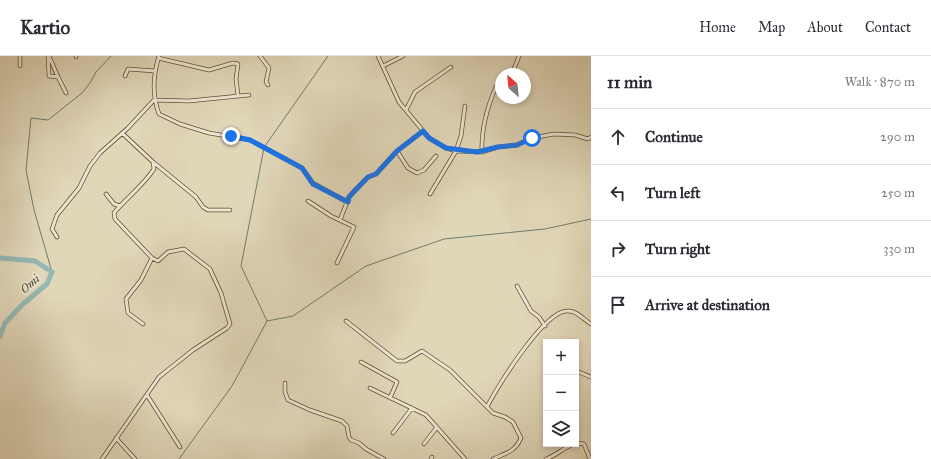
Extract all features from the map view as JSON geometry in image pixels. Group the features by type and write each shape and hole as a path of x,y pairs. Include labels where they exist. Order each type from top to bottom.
{"street":[{"path":"20,56 20,66"},
{"path":"49,56 49,76 58,77"},
{"path":"49,56 66,93"},
{"path":"260,56 269,68 266,82 268,85"},
{"path":"378,56 399,102 429,138 442,146 456,150 482,152 498,147 517,145 532,138 554,134 575,135 588,139 591,137"},
{"path":"383,66 403,56"},
{"path":"514,68 519,56"},
{"path":"238,95 236,79 238,64 233,62 209,70 159,57 155,71 154,100 159,114 180,124 209,133 250,140 302,168 313,184 348,202"},
{"path":"406,110 416,92 451,67"},
{"path":"125,76 128,69 155,71"},
{"path":"482,152 485,121 489,105 495,91"},
{"path":"57,237 52,229 57,215 79,188 90,166 112,141 122,133 154,100 189,101 249,95"},
{"path":"430,194 456,150 461,136 465,106"},
{"path":"340,220 349,197 368,177 376,174 397,151 423,131"},
{"path":"122,133 153,162 196,197 203,207 208,210 230,210"},
{"path":"397,151 408,168 417,173 424,170 436,156"},
{"path":"103,459 157,380 172,365 227,328 230,324 215,278 210,269 184,249 168,252 158,260 152,258 115,219 114,213 148,178 154,169 153,162"},
{"path":"106,194 114,204 120,206"},
{"path":"308,201 354,227 337,262"},
{"path":"143,324 128,313 126,299 140,280 152,258"},
{"path":"517,286 531,311 542,321 545,326"},
{"path":"487,407 520,353 557,315 569,310 591,324"},
{"path":"346,321 397,361 405,361 422,351 450,370 493,413 505,417 513,422 521,438 514,450 493,459"},
{"path":"361,362 396,382 390,398"},
{"path":"579,372 591,377"},
{"path":"285,383 285,392 288,400 315,412 342,421 347,426 351,440 359,442 366,449 384,459"},
{"path":"370,388 426,415 465,459"},
{"path":"146,395 180,447"},
{"path":"393,434 412,408"},
{"path":"424,444 432,431 437,427"},
{"path":"116,438 135,459"},
{"path":"579,444 584,444 590,459"},
{"path":"546,459 558,454 562,449 567,447"}],"waterway":[{"path":"52,272 34,210 26,170 31,118 48,120 82,93 96,72 111,56"},
{"path":"265,146 328,56"},
{"path":"179,459 232,386 267,321 241,266 264,148"},
{"path":"267,321 293,316 366,266 444,239 545,229 591,219"},
{"name":"Omi","path":"0,258 35,261 52,272 47,284 23,304 5,323 0,336"}],"route":[{"path":"231,136 250,140 302,168 313,184 322,190 348,202 349,197 368,177 376,174 397,151 414,140 423,131 429,138 446,148 477,152 491,150 498,147 502,148 517,145 532,138"}]}
